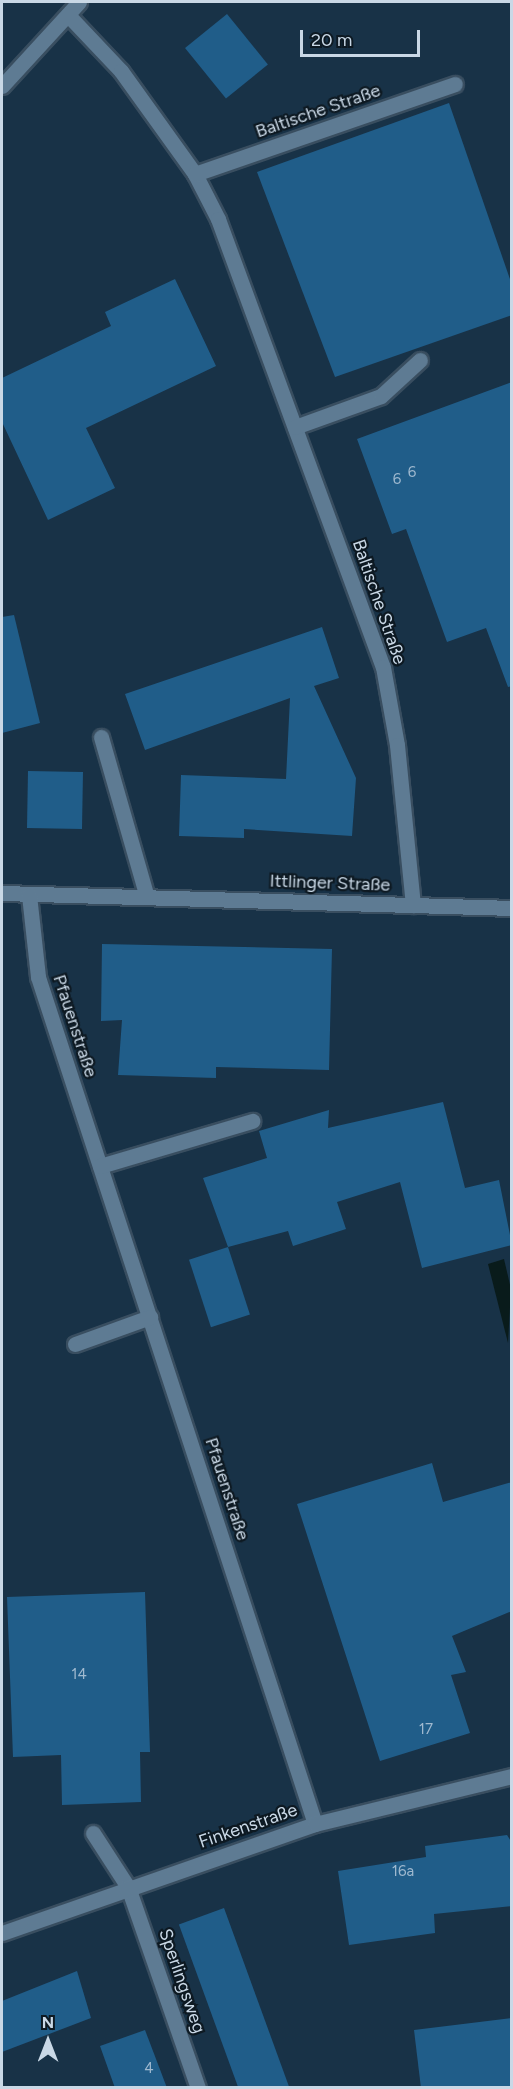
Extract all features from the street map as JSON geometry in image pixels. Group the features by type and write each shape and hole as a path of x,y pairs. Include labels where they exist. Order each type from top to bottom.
{"street":[{"path":"2,86 79,2"},
{"name":"Baltische Straße","path":"68,15 121,71 195,174 218,219 383,667 397,745 413,904"},
{"name":"Baltische Straße","path":"195,174 455,84"},
{"path":"295,427 381,396 420,360"},
{"path":"101,737 147,897"},
{"name":"Ittlinger Straße","path":"2,893 512,908"},
{"name":"Pfauenstraße","path":"29,895 38,977 315,1824"},
{"path":"100,1166 252,1121"},
{"path":"75,1344 150,1317"},
{"name":"Finkenstraße","path":"2,1933 128,1887 315,1824 512,1776"},
{"name":"Sperlingsweg","path":"93,1833 128,1887 198,2088"}],"shaded area":[{"path":"504,1259 511,1289 508,1343 488,1264"}],"building":[{"path":"227,14 268,65 226,98 185,48"},
{"path":"449,103 512,285 512,315 335,377 257,172"},
{"path":"175,279 216,366 86,428 115,488 48,520 2,422 2,378 111,326 105,312"},
{"path":"512,382 512,686 508,687 486,628 447,642 406,529 392,534 357,439"},
{"path":"14,615 40,723 2,733 2,617"},
{"path":"322,627 339,678 314,686 356,778 352,836 244,829 244,838 179,836 181,775 286,779 290,698 145,750 125,694"},
{"path":"28,771 83,772 82,829 27,828"},
{"path":"102,944 332,949 329,1070 216,1067 216,1078 118,1075 122,1020 101,1021"},
{"path":"443,1102 465,1188 499,1180 512,1245 422,1268 400,1182 337,1202 346,1229 293,1246 288,1231 228,1247 203,1178 267,1158 259,1131 329,1110 328,1128"},
{"path":"228,1247 250,1315 211,1327 189,1260"},
{"path":"432,1463 443,1502 512,1482 512,1611 452,1636 466,1672 451,1675 470,1733 380,1761 297,1504"},
{"path":"145,1592 150,1752 140,1752 141,1802 62,1805 61,1755 13,1757 7,1597"},
{"path":"507,1835 512,1843 512,1906 434,1914 435,1933 349,1945 338,1871 426,1857 425,1846"},
{"path":"224,1908 289,2087 238,2088 179,1924"},
{"path":"77,1971 91,2018 2,2052 2,2001"},
{"path":"512,2018 512,2088 421,2088 414,2030"},
{"path":"145,2030 167,2088 115,2088 100,2046"}]}
